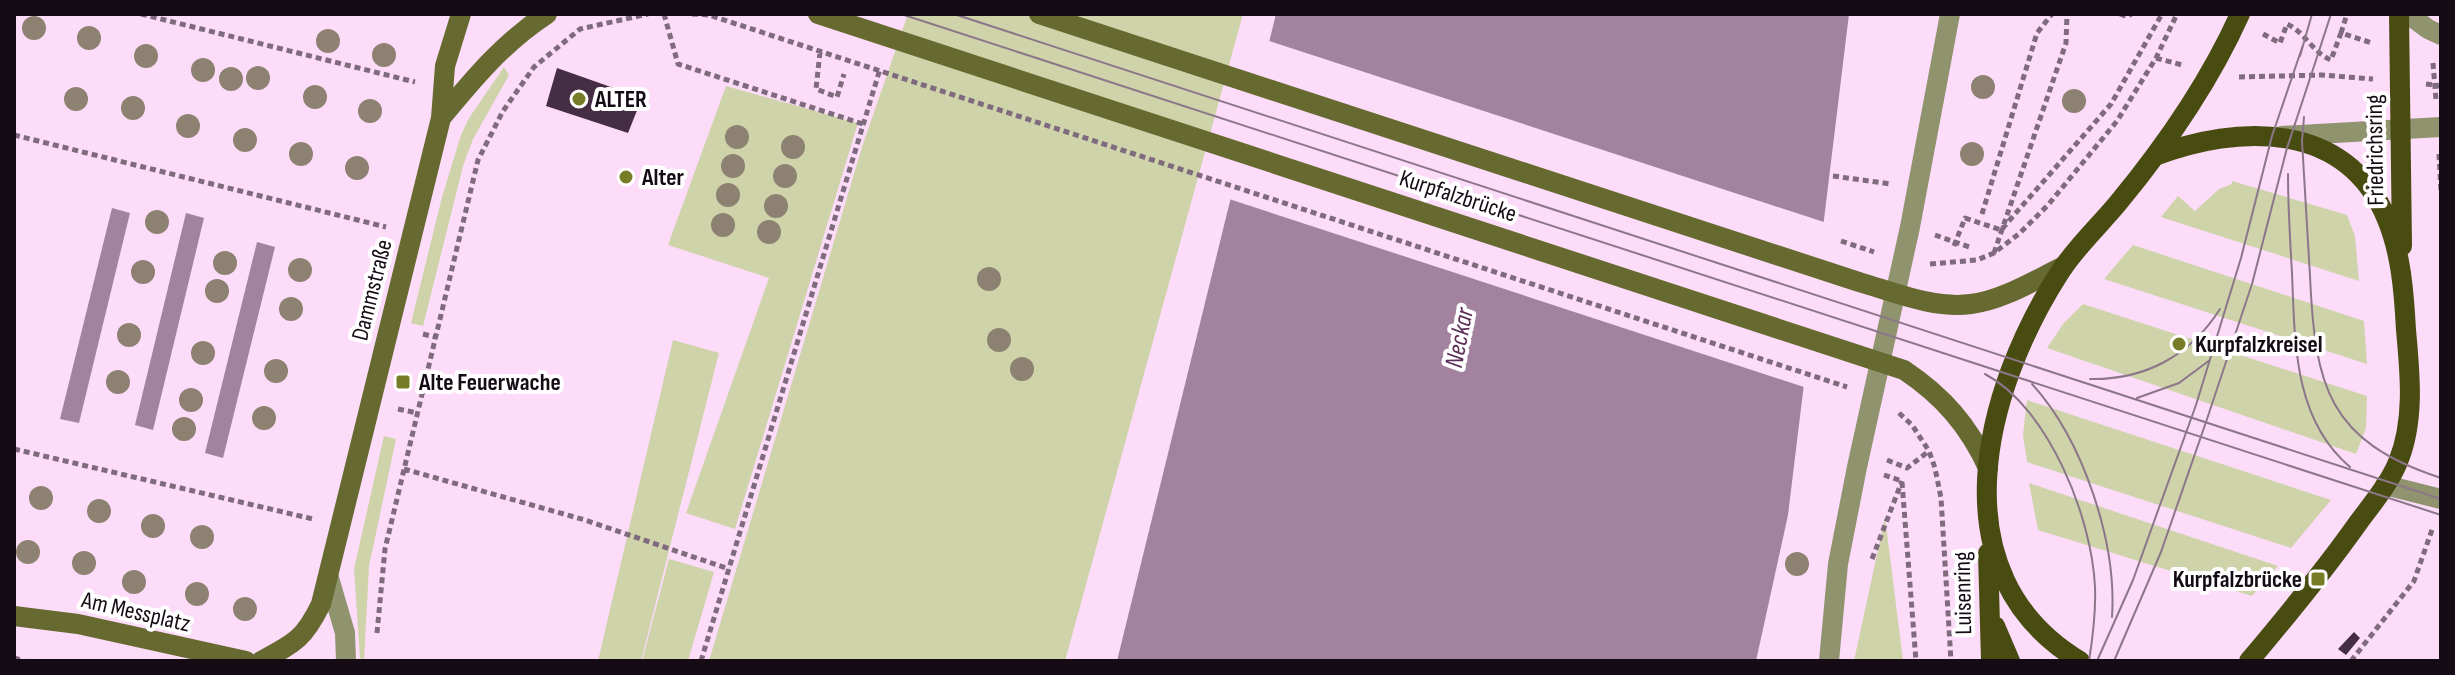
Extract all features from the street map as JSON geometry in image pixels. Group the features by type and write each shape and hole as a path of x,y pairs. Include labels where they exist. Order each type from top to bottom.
{"main road":[{"name":"Dammstraße","path":"261,661 290,646 310,628 321,604 441,118 445,66 461,14"},
{"path":"441,118 488,61 510,40 547,14"},
{"name":"Kurpfalzbrücke","path":"818,14 1904,370 1923,382 1955,412 1988,468"},
{"name":"Kurpfalzbrücke","path":"1039,14 1859,282 1927,301 1958,305 1983,302 2064,266"},
{"name":"Friedrichsring","path":"2399,14 2403,286"},
{"path":"2080,661 2039,630 2020,607 1994,552 1988,523 1988,468 1994,418 2011,366 2035,314 2064,266 2155,156 2211,73 2238,17"},
{"path":"2155,156 2217,138 2272,136 2315,145 2338,158 2373,192 2387,220 2403,286 2410,378 2408,423 2398,462 2318,579 2249,661"},
{"name":"Luisenring","path":"1988,523 1991,661"},
{"path":"1990,611 2010,661"},
{"name":"Am Messplatz","path":"14,616 78,624 246,661"}],"street":[{"path":"1829,661 1838,564 1950,14"},
{"path":"2408,14 2441,35"},
{"path":"2272,136 2439,127"},
{"path":"2385,485 2439,507"},
{"name":"Dammstraße","path":"329,578 345,633 346,661"}],"path":[{"path":"141,14 425,84"},
{"path":"376,646 385,549 478,160 503,111 534,67 580,29 648,14"},
{"path":"664,14 678,64 863,124"},
{"path":"692,14 709,15 1851,388"},
{"path":"1982,214 2037,33 2052,14"},
{"path":"1994,253 2066,43 2067,14"},
{"path":"2120,14 2128,17 2131,14"},
{"path":"2001,230 2111,104 2162,14"},
{"path":"1939,266 1977,260 1994,253 2020,233 2058,193 2117,121 2156,58 2177,14"},
{"path":"2238,17 2280,43 2291,14"},
{"path":"2287,24 2298,29 2324,57 2331,60 2347,14"},
{"path":"2341,33 2399,52"},
{"path":"820,52 816,89 837,97 844,74"},
{"path":"701,661 884,56"},
{"path":"2156,58 2211,73 2250,78 2321,75 2438,85"},
{"path":"14,135 395,229"},
{"path":"1833,176 1916,187"},
{"path":"1954,246 1965,218 2001,230"},
{"path":"423,334 435,337"},
{"path":"1892,407 1912,425 1929,451 1941,498 1951,661"},
{"path":"14,449 319,521 313,533"},
{"path":"1907,468 1929,451"},
{"path":"404,469 585,520 729,569"},
{"path":"1902,481 1916,661"},
{"path":"2351,661 2414,581 2439,507"},
{"path":"14,658 24,661"}],"green space":[{"path":"908,14 1243,14 1065,661 709,661 862,147"},
{"path":"504,67 509,75 473,139 463,166 423,326 411,323 442,197 461,135"},
{"path":"726,86 858,123 735,529 686,513 769,278 668,245"},
{"path":"2232,181 2347,215 2355,236 2359,281 2161,217 2178,196 2195,211"},
{"path":"2133,245 2364,321 2367,364 2104,279"},
{"path":"2083,304 2367,396 2366,428 2356,454 2047,348 2063,324"},
{"path":"673,340 719,353 641,661 598,661"},
{"path":"2027,400 2331,500 2291,548 2027,462 2023,435"},
{"path":"384,436 396,439 369,566 364,660 360,658 354,569"},
{"path":"2029,483 2278,566 2252,596 2038,530"},
{"path":"1885,517 1903,661 1854,661"},
{"path":"669,559 714,572 688,661 642,661"}],"water":[{"name":"Neckar","path":"1276,14 1849,14 1788,515 1756,661 1117,661"},
{"path":"112,208 130,213 79,423 60,419"},
{"path":"186,213 204,218 153,430 135,425"},
{"path":"257,242 275,247 223,458 205,453"}],"pier":[{"path":"1266,40 1827,223 1807,388 1226,198"}],"building":[{"path":"557,68 642,98 628,133 546,106"},
{"path":"2354,632 2360,638 2346,655 2338,649"}],"tram line":[{"path":"901,14 2441,515"},
{"path":"954,14 2441,499"},
{"path":"2300,56 2312,14"},
{"path":"2319,51 2331,14"},
{"path":"2114,661 2161,552 2206,422 2252,284 2287,148 2322,42"},
{"path":"2097,661 2133,580 2196,405 2241,258 2272,136 2303,45"},
{"path":"2304,117 2302,141 2312,314 2324,378 2335,404 2351,427 2373,446 2403,463 2441,478"},
{"path":"2288,174 2294,325 2301,378 2317,426 2331,448 2350,467"},
{"path":"2090,379 2129,375 2164,362 2195,340 2220,309"},
{"path":"2137,398 2179,383 2210,360"},
{"path":"1985,374 2008,390 2029,412 2063,467 2076,498 2086,529 2095,587 2089,661"},
{"path":"2032,384 2067,433 2093,493 2109,557 2112,617"}],"place":[{"name":"ALTER","path":"579,99"},
{"name":"Alter","path":"626,177"},
{"name":"Kurpfalzkreisel","path":"2179,344"},
{"name":"Alte Feuerwache","path":"403,382"},
{"name":"Kurpfalzbrücke","path":"2318,579"}]}
